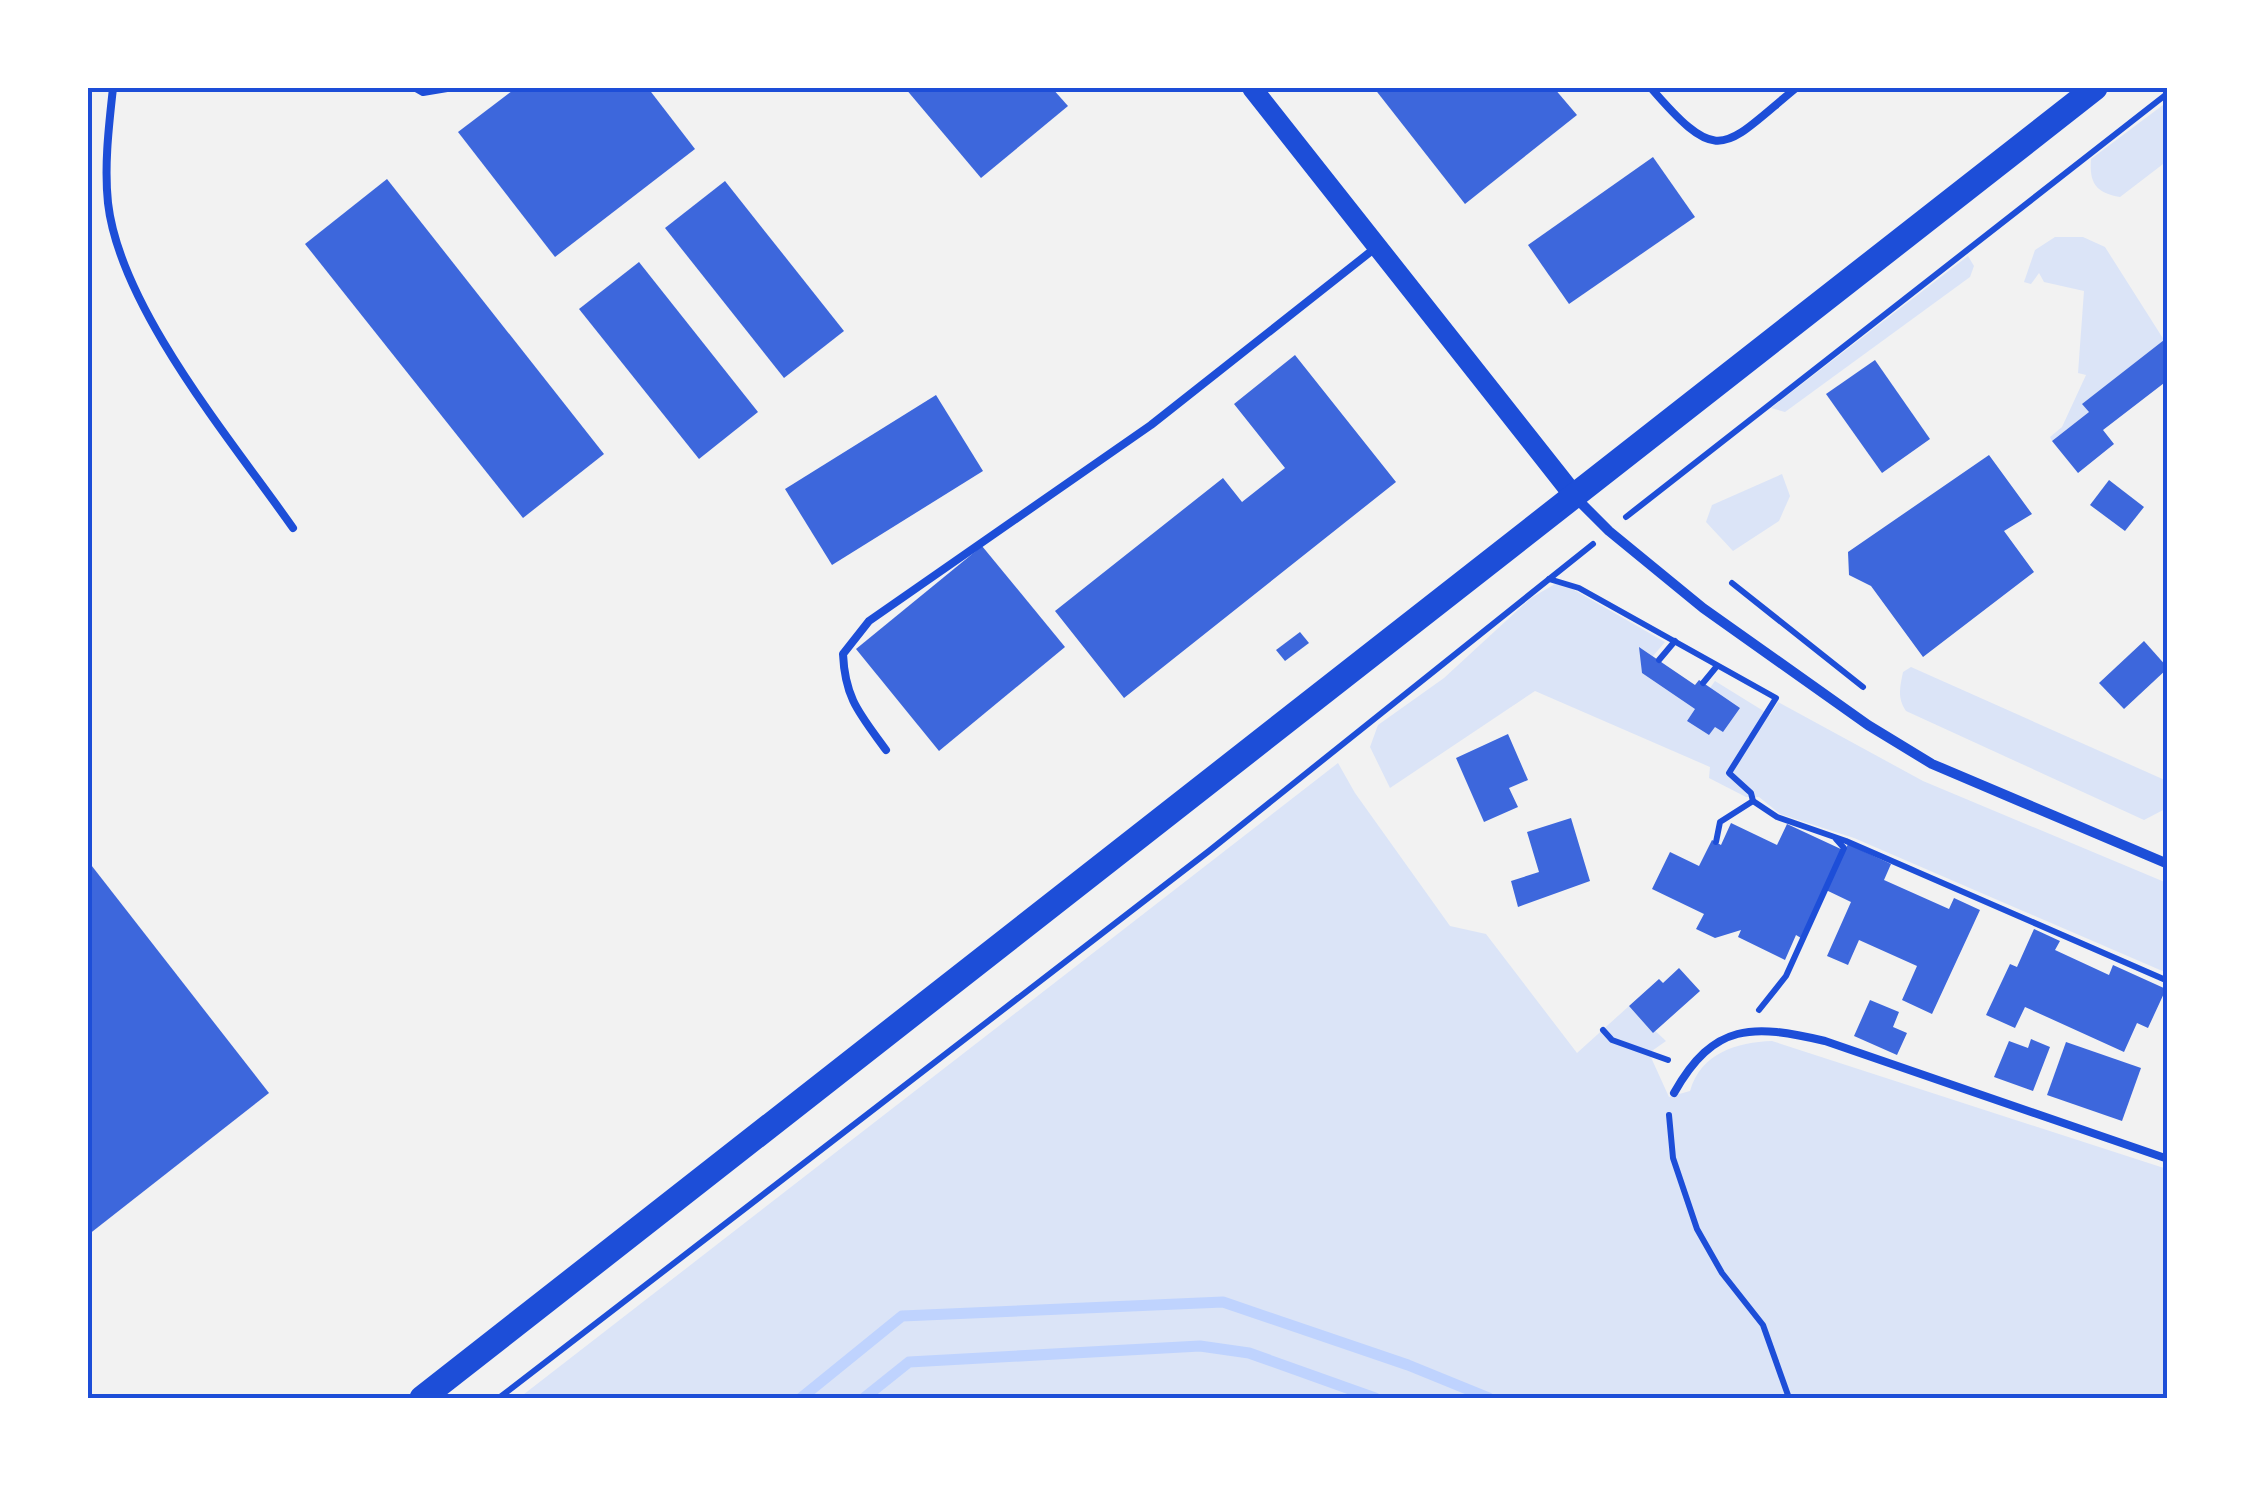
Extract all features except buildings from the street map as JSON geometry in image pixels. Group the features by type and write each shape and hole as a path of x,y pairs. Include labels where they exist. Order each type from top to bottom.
{"main road":[{"path":"1252,88 1576,497"},
{"path":"422,1398 2095,88"}],"street":[{"path":"1576,497 1608,532 1745,638 1932,764 2168,864"}],"lane":[{"path":"113,88 108,204 124,266 176,360 293,528"},
{"path":"416,88 424,92 446,88"},
{"path":"1651,88 1686,128 1700,139 1719,144 1738,136 1796,88"},
{"path":"886,750 849,699 844,682 843,654 869,622 1151,425 1378,246"},
{"path":"1674,1092 1687,1070 1716,1041 1752,1030 1778,1030 1825,1042 2168,1159"}],"path":[{"path":"499,1398 1209,851 2168,93"},
{"path":"1549,579 1566,581 1776,698 1729,773 1752,793 1753,802"},
{"path":"1732,582 1865,689"},
{"path":"1659,660 1675,641"},
{"path":"1703,683 1717,666"},
{"path":"1753,802 1777,817 1835,838 2168,981"},
{"path":"1716,842 1720,822 1753,802"},
{"path":"1752,1030 1755,1014 1786,976 1844,848 1835,838"},
{"path":"1604,1030 1612,1040 1648,1050 1687,1070"},
{"path":"1674,1092 1669,1139 1685,1197 1722,1273 1763,1325 1789,1398"}],"shaded area":[{"path":"2167,102 2167,161 2120,197 2100,190 2093,181 2091,159"},
{"path":"2055,237 2083,237 2105,247 2164,340 2083,404 2089,412 2052,441 2050,437 2062,427 2086,375 2078,373 2084,291 2044,282 2039,273 2031,284 2024,282 2035,250"},
{"path":"1968,256 1974,266 1970,277 1785,412 1771,408"},
{"path":"1782,474 1790,496 1779,521 1733,551 1706,522 1712,505"},
{"path":"1555,584 1567,586 1665,642 1653,656 1640,648 1642,673 1695,709 1687,721 1709,735 1715,727 1710,688 1715,681 1770,715 1778,702 1923,781 2167,883 2167,973 1854,838 1780,814 1759,797 1746,797 1709,778 1710,767 1535,691 1390,788 1370,747 1378,725 1444,678 1531,598"},
{"path":"1911,667 2167,781 2167,808 2144,820 1906,711 1900,688 1903,672"},
{"path":"1338,763 1450,926 1486,934 1577,1053 1629,1006 1666,1041 1649,1053 1669,1097 1690,1091 1703,1067 1722,1052 1772,1041 2167,1169 2167,1398 519,1398"}],"waterway":[{"path":"801,1398 902,1316 1223,1302 1408,1365 1489,1398"},
{"path":"864,1398 909,1362 1200,1346 1249,1353 1375,1398"}]}
